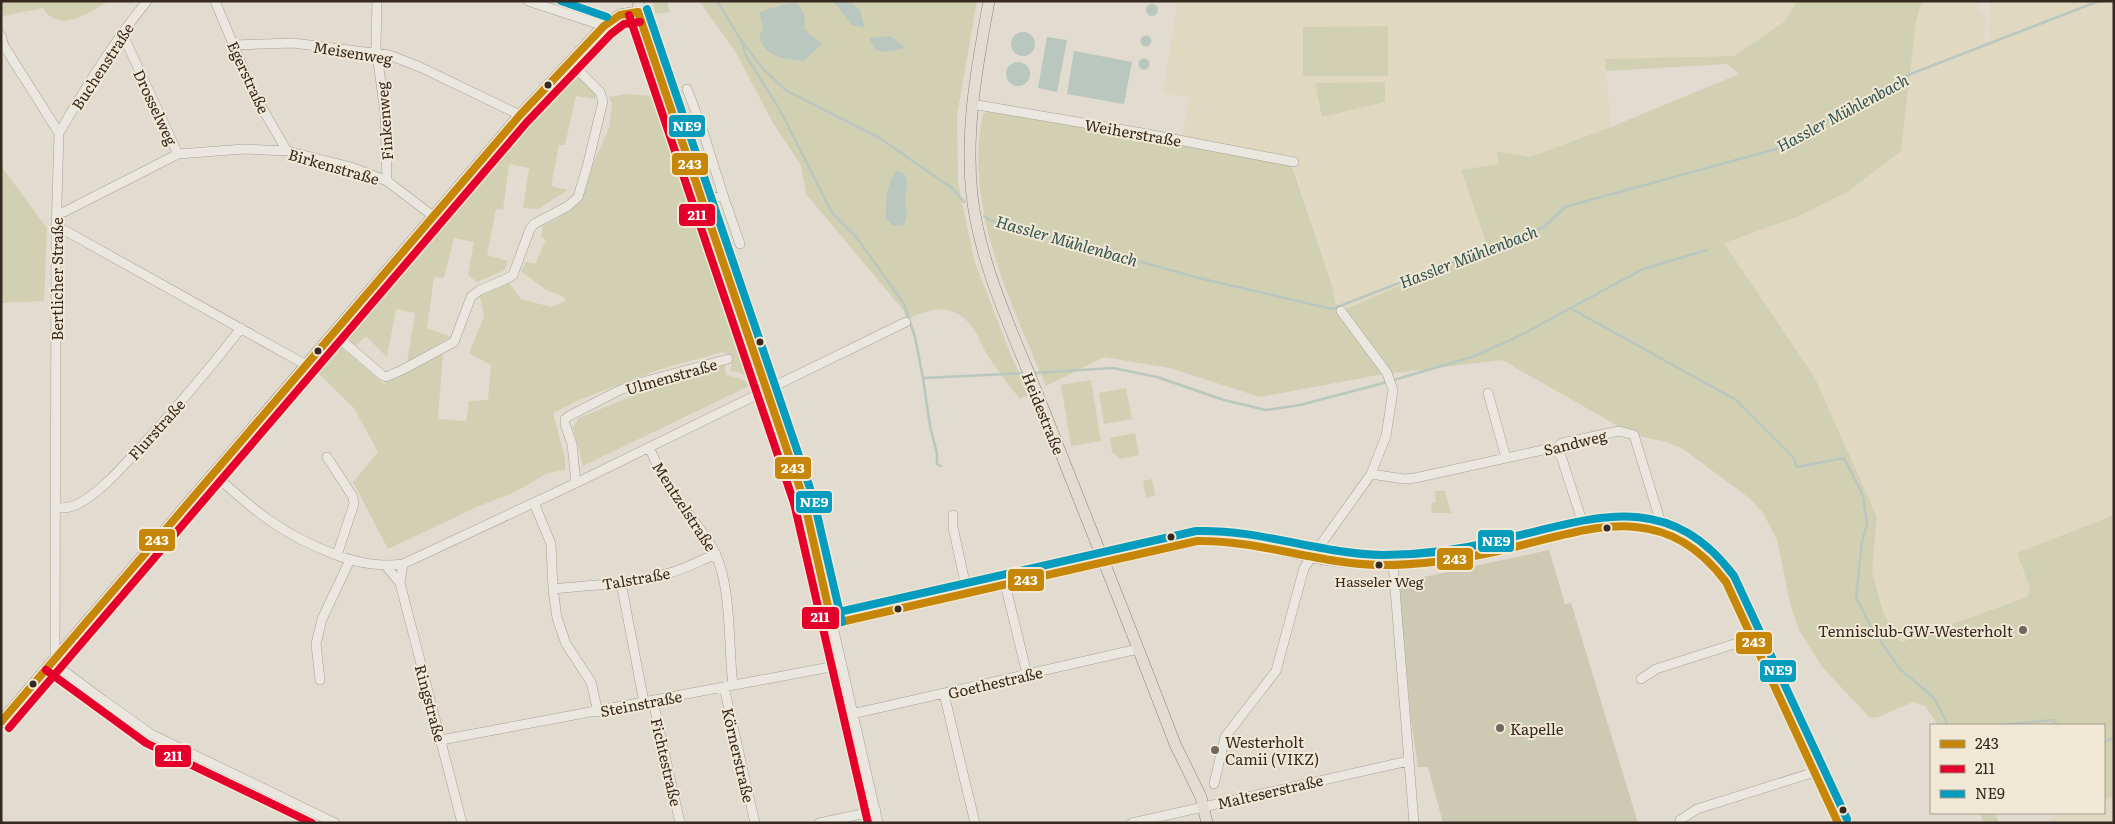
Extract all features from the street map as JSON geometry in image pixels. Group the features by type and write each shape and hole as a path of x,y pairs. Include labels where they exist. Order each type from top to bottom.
{"main road":[{"name":"Heidestraße","path":"990,1 972,104 969,155 973,198 980,236 998,294 1028,372 1175,744 1185,760 1204,807 1207,823"},
{"path":"1,722 520,115 604,26 620,15 638,7"}],"street":[{"name":"Buchenstraße","path":"59,133 98,67 147,1"},
{"name":"Egerstraße","path":"215,1 254,94 287,151"},
{"name":"Finkenweg","path":"377,1 376,47 386,113 387,180"},
{"path":"528,1 604,26"},
{"path":"638,7 702,202 768,390 804,500 878,823"},
{"name":"Drosselweg","path":"122,33 178,154"},
{"path":"1,36 4,46 59,133"},
{"name":"Meisenweg","path":"234,45 293,43 378,54 411,63 520,115"},
{"path":"333,333 377,372 386,377 449,346 457,337 472,297 480,290 513,275 530,229 534,224 568,206 578,197 587,168 603,101 600,92 570,62"},
{"path":"687,89 702,128 740,244"},
{"name":"Weiherstraße","path":"972,104 1142,133 1294,162"},
{"name":"Bertlicher Straße","path":"53,660 56,508 56,227 59,133"},
{"name":"Birkenstraße","path":"57,212 64,212 178,154 244,148 287,151 351,167 387,180 433,216"},
{"path":"702,202 724,196"},
{"path":"56,227 66,230 306,365"},
{"path":"1214,784 1225,737 1276,671 1304,568 1371,474 1386,436 1393,390 1392,384 1341,311"},
{"path":"213,473 275,526 301,541 350,560 386,566 403,564 576,483 906,322"},
{"name":"Flurstraße","path":"56,508 76,505 105,484 209,370 241,328"},
{"name":"Ulmenstraße","path":"576,483 572,444 565,419 620,390 728,359"},
{"path":"1488,393 1506,458"},
{"name":"Sandweg","path":"1371,474 1404,479 1415,478 1547,449 1554,450 1562,443 1619,431 1634,435 1660,520 1661,530"},
{"name":"Mentzelstraße","path":"649,447 661,475 706,537 716,554 726,590 728,686"},
{"path":"1554,450 1561,456 1585,530"},
{"path":"327,457 353,496 354,504 337,555"},
{"path":"534,503 551,544 552,589 557,618 566,644 591,682 598,712"},
{"path":"953,515 953,527 967,592"},
{"path":"832,624 1184,543 1218,539 1358,564 1393,564 1431,562 1482,555 1585,530 1626,524 1661,530 1690,544 1711,562 1726,582 1838,823"},
{"name":"Talstraße","path":"552,589 621,583 672,573 716,554"},
{"path":"320,680 316,644 320,628 350,560"},
{"name":"Ringstraße","path":"403,564 400,583 462,823"},
{"path":"1393,564 1414,823"},
{"name":"Ringstraße","path":"386,566 400,583"},
{"name":"Fichtestraße","path":"621,583 680,823"},
{"path":"1005,584 1027,674"},
{"path":"1641,679 1656,669 1753,638"},
{"name":"Goethestraße","path":"852,714 1138,649"},
{"path":"53,660 102,700 152,734 335,823"},
{"name":"Steinstraße","path":"441,740 841,665"},
{"name":"Körnerstraße","path":"728,686 755,823"},
{"path":"944,694 975,823"},
{"name":"Malteserstraße","path":"1132,823 1408,761"},
{"path":"1680,820 1697,809 1815,772"},
{"path":"819,823 876,811"}],"shaded area":[{"path":"1,1 109,1 84,15 66,21 57,20 50,16 43,8 3,16"},
{"path":"653,1 667,1 670,12 655,14"},
{"path":"699,1 977,1 957,115 958,182 974,260 1012,358 1030,395 1020,399 993,364 974,330 965,319 957,314 950,311 933,310 906,320 904,311 806,194 801,165 773,123 735,51"},
{"path":"833,1 850,1 860,10 865,28 852,25"},
{"path":"1178,1 1797,1 1784,22 1734,56 1605,59 1611,127 1530,157 1497,151 1499,164 1488,248 1341,311 1335,302 1334,290 1290,150 1287,154 1280,155 1182,137 1190,98 1163,93"},
{"path":"1797,1 1922,1 1916,21 1901,151 1849,191 1797,217 1724,243 1815,378 1877,517 1872,571 1883,612 1898,640 1902,642 2027,597 2030,588 2017,553 2114,515 2114,796 2105,800 2105,724 1937,724 1925,706 1913,702 1878,717 1870,718 1822,667 1799,630 1791,607 1777,540 1763,513 1748,497 1683,449 1666,442 1634,435 1502,360 1378,375 1260,397 1170,368 1104,357 1046,386 1005,288 985,219 979,184 979,149 983,114 990,109 1291,163 1334,291 1335,302 1341,311 1488,248 1461,170 1499,164 1496,151 1530,157 1611,127 1739,74 1727,64 1606,71 1605,59 1734,56 1784,22"},
{"path":"1922,1 1979,1 1979,11 1986,17 1984,44 1989,40 1990,1 2114,1 2114,515 2017,553 2030,588 2027,597 1902,642 1898,640 1883,612 1872,571 1877,517 1815,378 1724,242 1797,217 1849,191 1901,151 1916,20"},
{"path":"789,3 798,4 805,16 804,29 822,44 804,61 783,58 771,53 762,44 759,37 763,28 759,12"},
{"path":"1152,4 1158,10 1152,16 1146,10"},
{"path":"1388,26 1388,76 1303,76 1303,27"},
{"path":"1023,32 1028,33 1034,39 1034,49 1028,55 1023,56 1018,55 1012,49 1011,44 1012,39 1018,33"},
{"path":"1146,35 1152,41 1146,47 1140,41"},
{"path":"890,36 906,48 883,52 875,49 869,38"},
{"path":"1047,37 1067,40 1057,92 1038,88"},
{"path":"1074,51 1132,62 1124,104 1067,94"},
{"path":"1144,58 1150,64 1144,70 1138,64"},
{"path":"1018,62 1023,63 1029,69 1029,79 1023,85 1018,86 1013,85 1007,79 1006,74 1007,69 1013,63"},
{"path":"577,74 597,93 595,99 576,96 565,145 559,145 551,186 568,190 538,209 523,208 529,168 509,164 503,210 496,209 487,255 508,261 505,270 477,282 468,275 474,242 454,238 444,278 434,277 427,328 451,337 407,362 415,313 396,309 387,357 366,336 356,346 344,335 535,113"},
{"path":"1385,82 1385,102 1322,117 1315,83"},
{"path":"626,94 654,96 723,298 755,383 741,373 731,371 732,358 723,352 661,369 581,399 553,413 565,458 565,470 548,473 515,492 479,506 388,549 353,482 378,452 354,408 318,373 340,346 384,384 443,352 438,419 466,421 469,401 488,400 491,365 469,353 484,317 480,296 509,283 521,299 551,307 567,300 560,295 546,290 521,271 526,262 535,264 546,240 541,236 543,226 568,212 580,202 595,159 609,128 612,104 609,97"},
{"path":"1,166 47,228 44,301 1,303"},
{"path":"897,171 904,173 906,181 907,214 904,225 893,226 886,219 887,200 891,181"},
{"path":"725,364 726,375 744,380 749,386 583,466 573,427 579,418 644,391 683,381"},
{"path":"1091,380 1101,441 1071,446 1061,385"},
{"path":"1126,388 1132,419 1104,424 1099,393"},
{"path":"1135,433 1139,455 1121,459 1112,452 1110,438"},
{"path":"1152,479 1155,496 1146,498 1143,481"},
{"path":"1435,491 1445,491 1451,513 1431,513 1432,503 1436,502"},
{"path":"1549,550 1565,604 1571,603 1638,823 1443,823 1428,767 1418,767 1411,720 1399,591 1403,582 1410,580"},
{"path":"2114,796 2114,823 2051,823 2049,819 2063,814 2105,814 2105,800"},
{"path":"1980,814 1995,814 1999,823 1984,823"}],"waterway":[{"name":"Hassler Mühlenbach","path":"717,1 741,40 764,70 787,91 878,137 952,188 964,202"},
{"name":"Hassler Mühlenbach","path":"984,216 990,220 1199,278 1332,309 1544,227 1565,207 1776,149 1908,75 2099,1"},
{"path":"741,40 746,56 780,110 832,213 857,238 904,304 915,337 923,378 1026,373"},
{"path":"1034,373 1113,368 1157,377 1224,400 1266,410 1300,405 1475,356 1519,336 1643,269 1707,250"},
{"path":"1570,308 1736,400 1793,457 1797,467 1844,458 1863,496 1867,524 1862,542 1856,597 1871,627 1899,668 1934,698 1947,724"},
{"path":"923,378 930,426 937,454 937,464 941,466"},
{"path":"2012,724 2053,720 2057,724"},
{"path":"2105,742 2114,738"}],"transit line":[{"name":"NE9","path":"561,1 607,17"},
{"name":"NE9","path":"647,9 813,497 842,622"},
{"name":"243","path":"638,12 804,500 832,624"},
{"name":"243","path":"1,722 520,115 604,26 620,15 638,12"},
{"name":"211","path":"629,15 794,503 868,823"},
{"name":"211","path":"9,728 527,122 611,34 624,24 640,22"},
{"name":"NE9","path":"830,614 1196,531 1220,531 1267,537 1360,554 1397,555 1468,547 1594,519 1624,516 1653,519 1681,529 1708,548 1734,576 1847,819"},
{"name":"243","path":"832,624 1197,541 1243,544 1358,564 1396,565 1469,557 1591,529 1620,526 1648,529 1675,538 1701,555 1726,582 1838,823"},
{"name":"211","path":"46,670 146,743 312,823"}],"place":[{"name":"Hasseler Weg","path":"1379,565"},
{"name":"Tennisclub-GW-Westerholt","path":"2023,630"},
{"name":"Kapelle","path":"1500,728"},
{"name":"Westerholt Camii (VIKZ)","path":"1215,750"}]}
